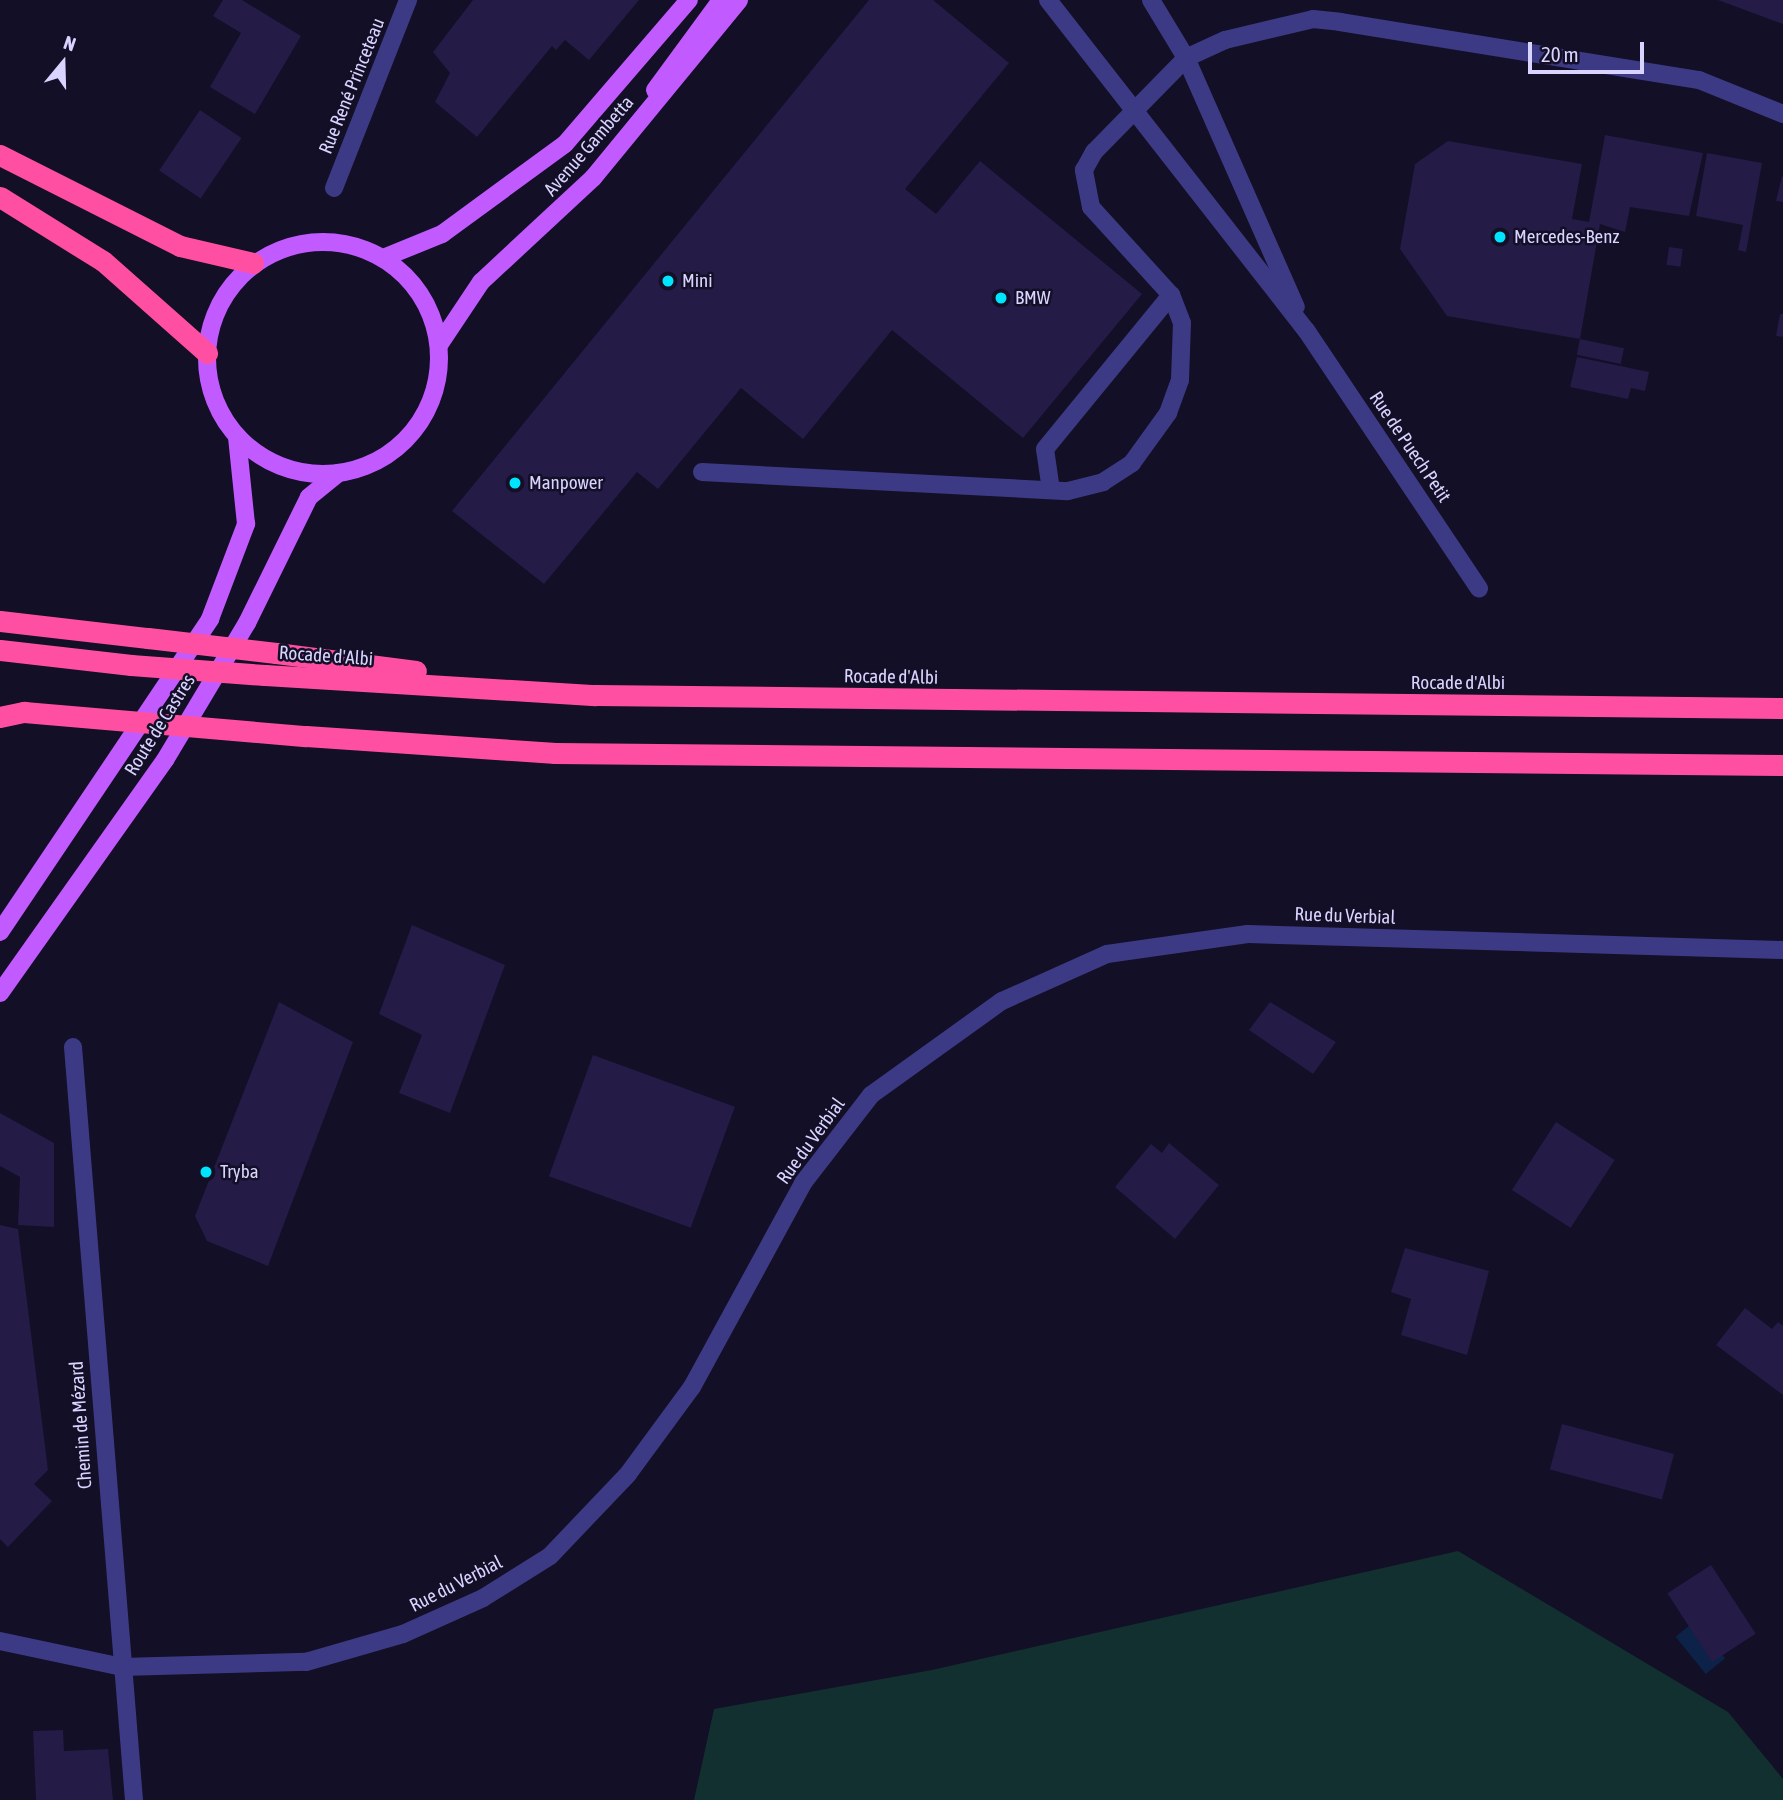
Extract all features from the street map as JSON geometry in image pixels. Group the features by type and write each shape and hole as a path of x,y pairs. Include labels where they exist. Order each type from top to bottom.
{"highway":[{"path":"0,155 180,246 253,263"},
{"path":"0,197 103,261 207,354"},
{"path":"0,621 276,653 595,695"},
{"name":"Rocade d'Albi","path":"0,650 131,665 595,695 1783,708"},
{"path":"0,709 306,736 555,753 1783,765"},
{"path":"0,717 24,712"}],"main road":[{"name":"Avenue Gambetta","path":"383,258 442,234 565,144 689,0"},
{"path":"639,122 669,63 720,0"},
{"name":"Avenue Gambetta","path":"439,345 481,282 565,208 738,0"},
{"path":"311,243 352,246 383,258 413,285 432,316 439,345 437,385 421,422 370,465 339,474 298,472 269,462 237,437 215,404 207,354 223,300 253,263 311,243"},
{"name":"Route de Castres","path":"0,932 210,619 246,524 237,437"},
{"name":"Route de Castres","path":"0,993 165,760 247,623 309,497 339,474"}],"street":[{"name":"Rue René Princeteau","path":"334,188 408,0"},
{"name":"Rue de Puech Petit","path":"1048,0 1132,114 1306,330 1479,588"},
{"name":"Rue de Puech Petit","path":"1151,0 1186,58 1306,330"},
{"path":"702,472 1051,489 1103,482 1132,463 1168,413 1186,352 1171,295 1091,207 1082,187 1094,152 1186,58 1274,26 1340,22 1699,80 1783,114"},
{"path":"1051,489 1045,449 1171,295"},
{"name":"Rue du Verbial","path":"0,1641 122,1667 306,1662 404,1634 482,1598 550,1556 628,1474 692,1387 803,1183 872,1095 1002,1001 1107,954 1248,934 1783,950"},
{"name":"Chemin de Mézard","path":"73,1047 134,1800"}],"green space":[{"path":"1458,1551 1728,1712 1783,1779 1783,1800 694,1800 714,1709 932,1670"}],"water":[{"path":"1695,1621 1725,1658 1706,1674 1676,1637"}],"building":[{"path":"223,0 242,0 301,36 255,114 210,87 241,33 213,16"},
{"path":"473,0 639,0 589,60 565,40 556,50 552,46 477,137 435,102 450,73 433,52"},
{"path":"869,0 933,0 1009,63 905,189 936,214 980,161 1142,294 1023,438 892,330 803,439 741,388 658,489 637,472 544,584 452,511"},
{"path":"1718,0 1783,0 1783,24"},
{"path":"200,110 241,138 201,198 159,171"},
{"name":"Mercedes-Benz","path":"1605,135 1703,153 1689,216 1630,207 1625,232 1600,224 1580,339 1447,316 1400,249 1415,164 1448,141 1582,164 1572,219 1589,222"},
{"path":"1707,153 1762,163 1746,252 1738,250 1743,225 1696,216"},
{"path":"1783,177 1783,202 1776,201"},
{"path":"1669,247 1683,249 1680,267 1666,265"},
{"path":"1780,314 1783,314 1783,337 1776,336"},
{"path":"1580,339 1624,348 1621,364 1577,355"},
{"path":"1577,357 1649,372 1645,391 1631,388 1628,399 1570,387"},
{"path":"412,925 505,965 450,1113 399,1093 422,1035 379,1014"},
{"path":"279,1002 353,1042 268,1266 207,1241 195,1216"},
{"path":"1270,1002 1336,1042 1313,1074 1249,1030"},
{"path":"593,1055 735,1107 691,1228 549,1176"},
{"path":"0,1113 54,1143 54,1227 18,1225 20,1177 0,1166"},
{"path":"1556,1122 1615,1160 1571,1228 1512,1190"},
{"path":"1169,1143 1219,1185 1175,1239 1115,1187 1151,1144 1162,1153"},
{"path":"0,1225 18,1229 48,1470 34,1484 52,1501 8,1547 0,1539"},
{"path":"1405,1248 1489,1271 1467,1355 1401,1335 1411,1299 1391,1292"},
{"path":"1745,1308 1772,1329 1778,1322 1783,1326 1783,1395 1716,1345"},
{"path":"1562,1424 1674,1454 1662,1499 1550,1469"},
{"path":"1711,1565 1756,1634 1712,1662 1667,1593"},
{"path":"63,1730 64,1751 108,1749 113,1800 36,1800 33,1731"}],"place":[{"name":"Mercedes-Benz","path":"1500,237"},
{"name":"Mini","path":"668,281"},
{"name":"BMW","path":"1001,298"},
{"name":"Manpower","path":"515,483"},
{"name":"Tryba","path":"206,1172"}]}
